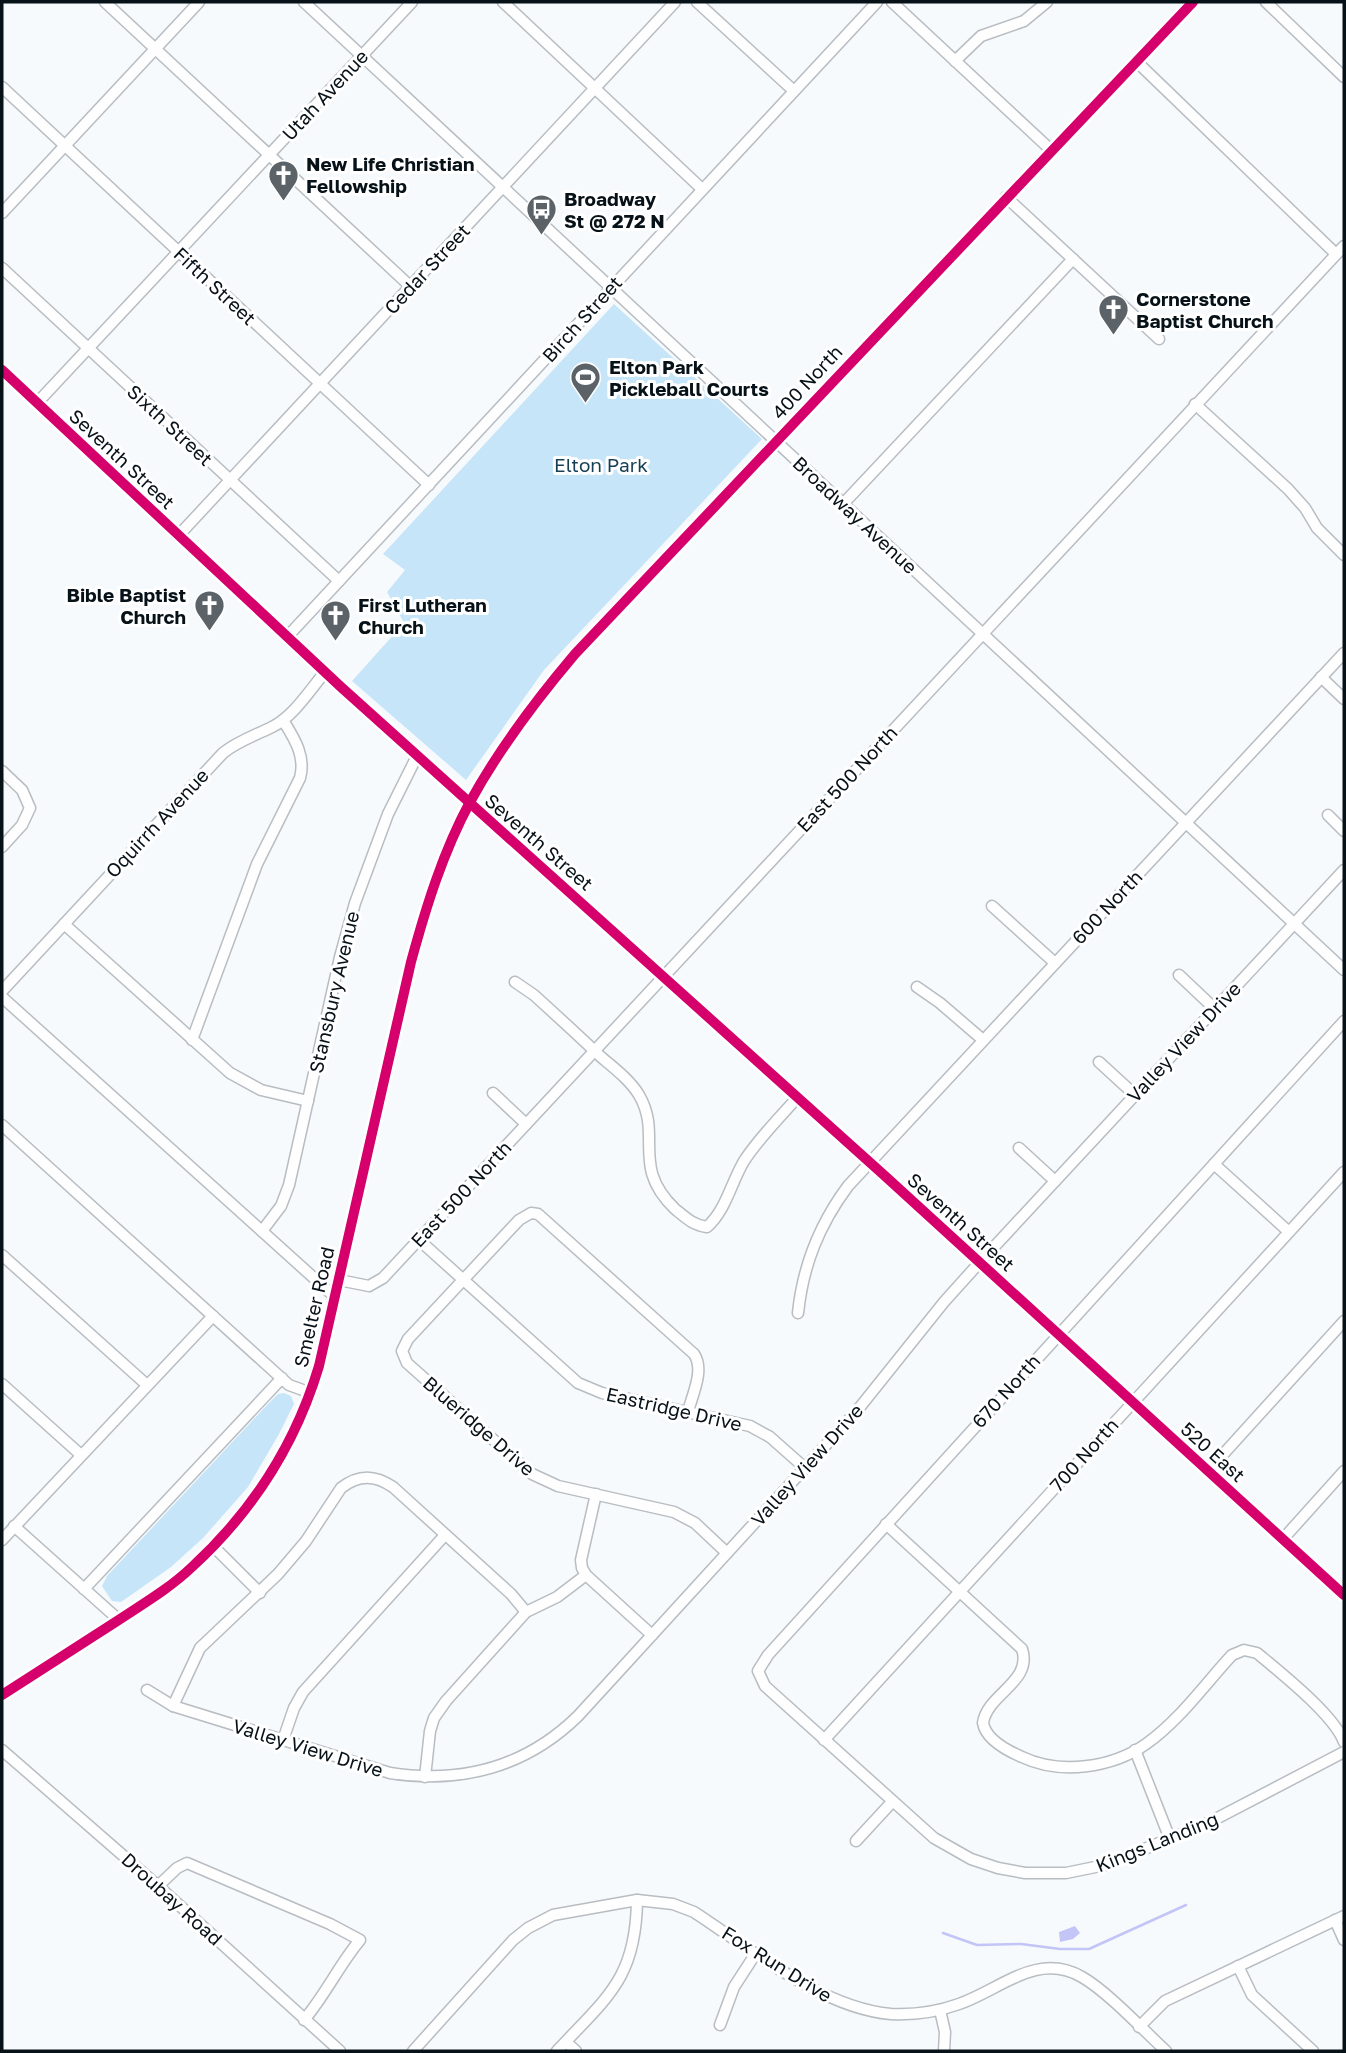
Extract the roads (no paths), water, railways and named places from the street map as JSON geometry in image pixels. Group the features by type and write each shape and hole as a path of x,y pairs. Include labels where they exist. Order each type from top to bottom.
{"street":[{"path":"105,2 411,286"},
{"path":"2,213 199,2"},
{"name":"Broadway Avenue","path":"304,2 1344,970"},
{"name":"Utah Avenue","path":"37,403 412,2"},
{"path":"503,2 702,189"},
{"name":"Cedar Street","path":"178,536 675,2"},
{"path":"697,2 793,91"},
{"name":"Birch Street","path":"287,637 877,2"},
{"path":"892,2 1052,151"},
{"path":"956,61 981,36 1024,21 1047,2"},
{"name":"400 North","path":"469,804 514,732 561,671 775,441 1193,2"},
{"path":"1266,2 1344,77"},
{"path":"1137,62 1336,254"},
{"name":"Fifth Street","path":"2,87 429,485"},
{"path":"1006,197 1159,339"},
{"name":"East 500 North","path":"338,1280 369,1286 376,1283 1344,246"},
{"path":"843,504 1073,259"},
{"name":"Sixth Street","path":"2,268 339,581"},
{"name":"Seventh Street","path":"2,370 469,804 663,976 1058,1335"},
{"path":"1195,404 1288,489 1317,528 1344,555"},
{"name":"600 North","path":"798,1312 805,1266 816,1238 839,1199 869,1163 1344,653"},
{"name":"Oquirrh Avenue","path":"2,991 223,752 235,743 283,720 325,672"},
{"path":"1321,677 1344,699"},
{"path":"192,1040 257,864 297,788 303,770 299,748 283,720"},
{"name":"Stansbury Avenue","path":"262,1231 278,1212 288,1192 355,903 388,814 417,756"},
{"path":"2,771 22,790 30,808 22,825 2,847"},
{"name":"Smelter Road","path":"2,1695 158,1594 191,1569 266,1482 287,1447 311,1393 411,962 441,867 469,804"},
{"path":"1328,815 1344,831"},
{"name":"Valley View Drive","path":"147,1690 173,1706 390,1773 425,1777 458,1776 489,1770 518,1759 544,1744 578,1716 856,1412 979,1262 1344,870"},
{"path":"992,906 1055,963"},
{"path":"64,924 230,1073 261,1090 308,1101"},
{"path":"1179,975 1215,1009"},
{"path":"515,982 534,995 631,1084 640,1098 648,1123 650,1171 662,1195 689,1221 707,1227 720,1214 745,1160 797,1098"},
{"path":"917,987 983,1040"},
{"path":"2,997 335,1297"},
{"name":"670 North","path":"758,1671 768,1655 886,1524 1344,1021"},
{"path":"1099,1062 1135,1095"},
{"path":"493,1093 526,1124"},
{"path":"2,1125 289,1385 311,1393"},
{"path":"1019,1148 1055,1181"},
{"path":"1214,1164 1289,1232"},
{"name":"700 North","path":"824,1740 1344,1172"},
{"name":"Blueridge Drive","path":"688,1412 699,1369 694,1354 538,1214 531,1213 519,1220 408,1339 402,1351 407,1363 526,1470 551,1483 681,1515 727,1553"},
{"name":"Eastridge Drive","path":"418,1239 578,1383 602,1393 757,1429 776,1441 804,1468"},
{"path":"2,1255 147,1385"},
{"path":"2,1540 213,1316"},
{"path":"1208,1471 1344,1321"},
{"name":"520 East","path":"1058,1335 1344,1595"},
{"path":"84,1589 282,1378"},
{"path":"3,1388 81,1455"},
{"path":"1283,1539 1344,1471"},
{"path":"173,1706 200,1648 260,1593 306,1541 341,1488 365,1476 393,1487 511,1594 526,1612"},
{"path":"596,1494 581,1560 582,1568 586,1575 652,1635"},
{"path":"886,1524 1017,1642 1024,1657 1019,1674 985,1713 984,1728 991,1738 1017,1755 1052,1766 1071,1768 1093,1765 1135,1751 1164,1729 1232,1655 1244,1650 1257,1653 1319,1709 1335,1724 1344,1742"},
{"path":"14,1526 119,1620"},
{"path":"283,1740 294,1708 303,1692 445,1535"},
{"path":"213,1546 260,1593"},
{"path":"425,1777 430,1731 441,1706 526,1612 557,1597 586,1575"},
{"name":"Kings Landing","path":"758,1671 765,1686 923,1829 946,1846 978,1862 1005,1870 1039,1874 1092,1868 1206,1824 1344,1752"},
{"name":"Droubay Road","path":"2,1750 158,1886 340,2051"},
{"path":"1135,1751 1170,1839"},
{"path":"856,1842 892,1802"},
{"path":"158,1886 177,1868 187,1863 360,1940 342,1962 325,1995 304,2020"},
{"path":"557,2051 610,1993 624,1972 635,1937 637,1900"},
{"name":"Fox Run Drive","path":"413,2051 513,1940 527,1928 563,1912 637,1900 673,1904 694,1912 815,1991 858,2008 903,2014 940,2010 977,1997 1020,1974 1037,1969 1071,1972 1085,1979 1166,2051"},
{"path":"1139,2027 1165,2001 1339,1918 1344,1940"},
{"path":"720,2025 734,1987 756,1953"},
{"path":"1238,1966 1252,1995 1313,2051"},
{"path":"940,2010 945,2032 944,2051"},
{"path":"566,2042 576,2051"}],"water":[{"path":"1075,1926 1080,1933 1073,1939 1060,1942 1059,1932"}],"waterway":[{"path":"943,1933 977,1945 1021,1944 1060,1949 1089,1949 1186,1905"}],"place":[{"name":"New Life Christian Fellowship","path":"283,202"},
{"name":"Broadway St @ 272 N","path":"541,237"},
{"name":"Cornerstone Baptist Church","path":"1113,337"},
{"name":"Elton Park Pickleball Courts","path":"586,405"},
{"name":"Bible Baptist Church","path":"209,633"},
{"name":"First Lutheran Church","path":"335,643"}],"park label":[{"name":"Elton Park","path":"601,465"}]}
